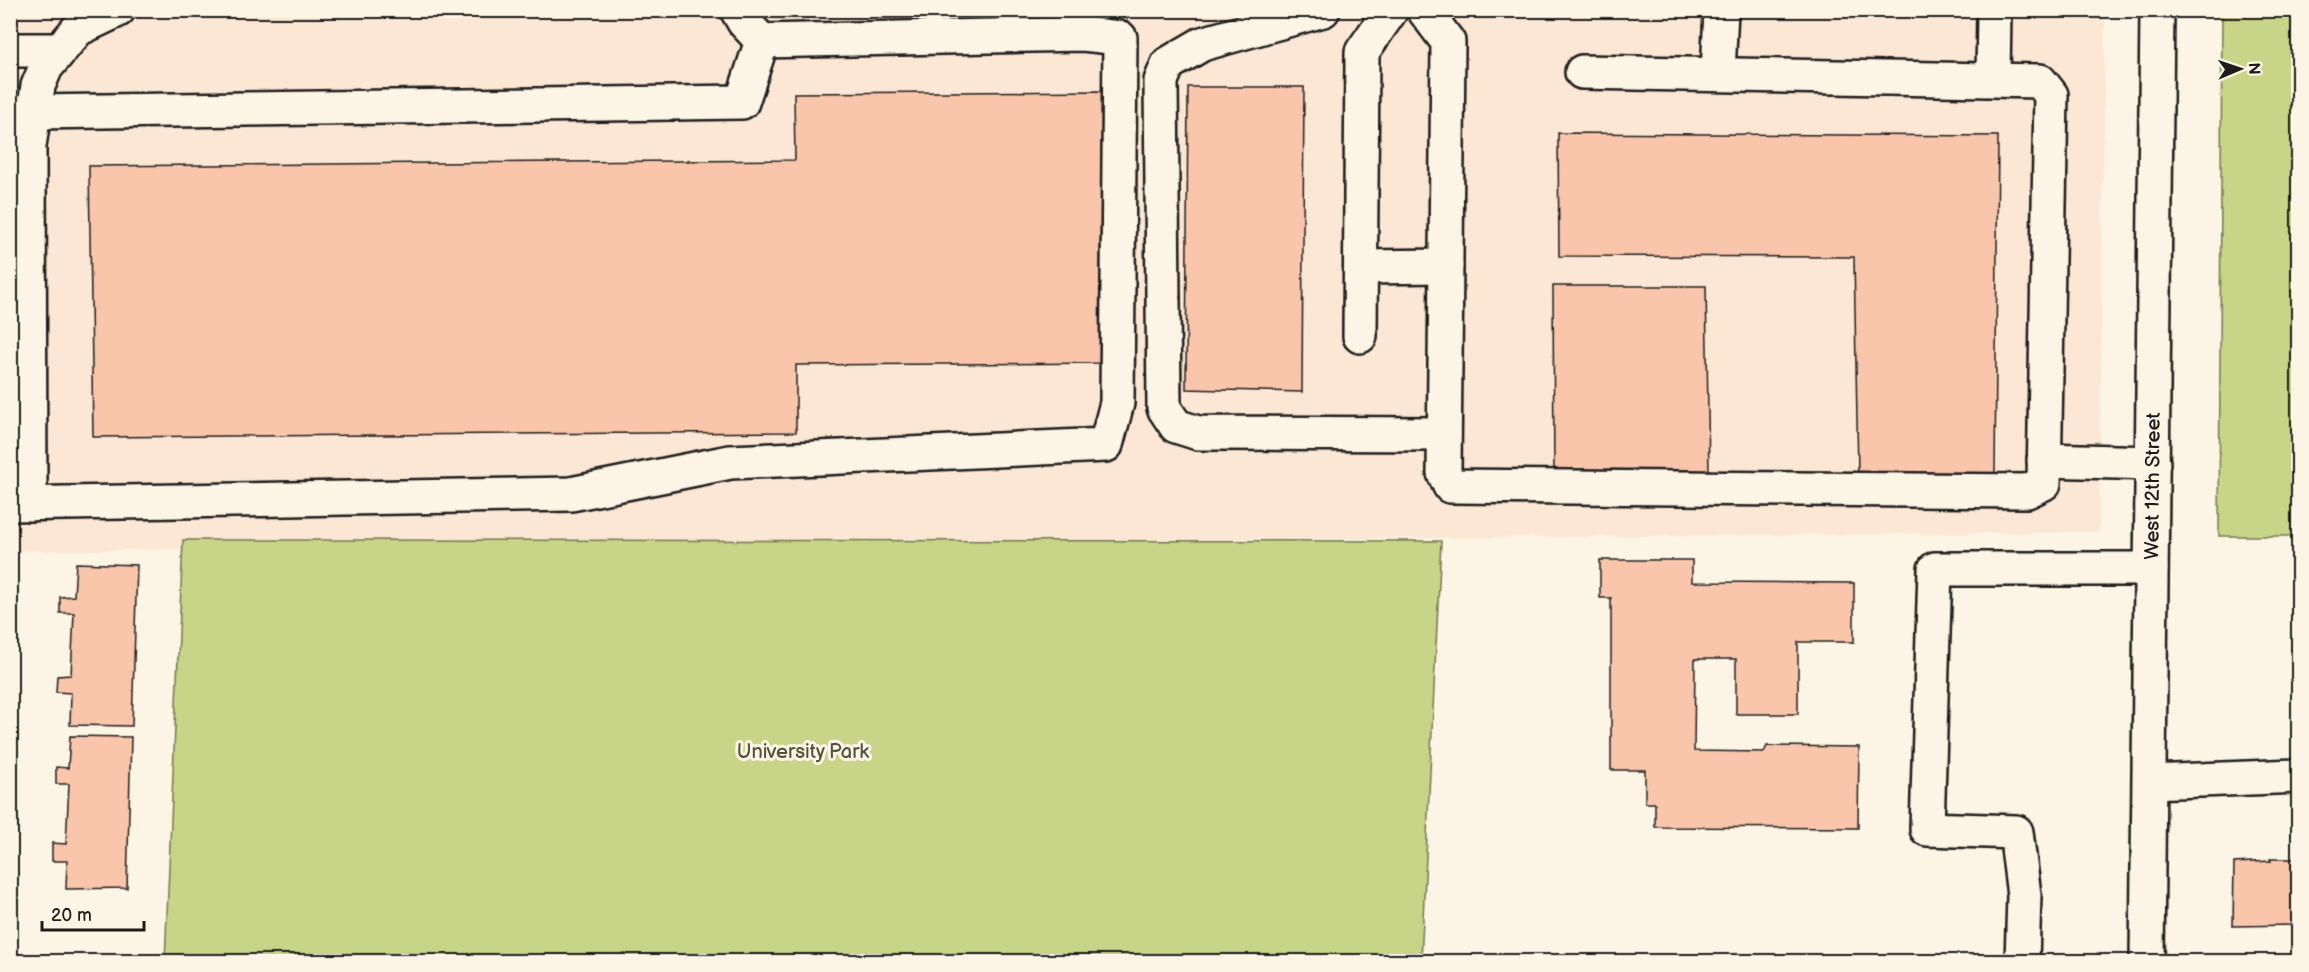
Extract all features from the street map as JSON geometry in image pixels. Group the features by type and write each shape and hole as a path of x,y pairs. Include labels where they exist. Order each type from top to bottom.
{"main road":[{"path":"118,10 78,29 46,67 38,86 29,146 20,504 571,494 730,462 1106,445 1117,403 1120,38 1083,34 762,41 744,22 737,10"},
{"path":"1323,10 1202,44 1168,64 1161,81 1164,408 1176,426 1197,433 1444,434"},
{"path":"1360,336 1362,52 1391,10"},
{"path":"1424,10 1448,42 1444,473 1450,486 2027,491 2044,483 2051,95 2040,81 1582,72"},
{"path":"1719,74 1721,10"},
{"path":"1993,79 1994,10"},
{"name":"West 12th Street","path":"2147,962 2157,10"},
{"path":"34,112 742,102 762,41"},
{"path":"10,50 59,50"},
{"path":"1361,267 1446,266"},
{"path":"2044,460 2153,463"},
{"path":"2022,962 2024,895 2016,832 1927,829 1935,569 2151,569"},
{"path":"2150,782 2298,776"}],"shaded area":[{"path":"10,11 2105,11 2099,532 11,551"}],"green space":[{"path":"2222,11 2298,11 2298,536 2219,536"},
{"name":"University Park","path":"183,540 1441,541 1421,961 165,961"}],"building":[{"path":"1188,87 1304,87 1302,392 1186,389"},
{"path":"1107,91 1108,363 796,365 796,432 93,437 89,166 795,160 794,93"},
{"path":"1558,133 1998,136 1995,473 1858,473 1854,257 1559,256"},
{"path":"1553,286 1706,286 1709,474 1554,476"},
{"path":"1600,560 1692,560 1692,582 1854,583 1854,642 1798,642 1798,714 1736,714 1736,659 1695,659 1694,751 1764,752 1767,746 1859,747 1858,828 1655,827 1655,803 1645,803 1645,770 1611,770 1611,598 1600,598"},
{"path":"76,563 137,565 132,726 70,725 71,693 56,692 57,676 71,675 74,613 60,613 60,597 74,596"},
{"path":"70,736 131,737 127,888 66,889 67,861 52,861 52,843 66,844 69,784 56,784 56,767 68,768"},
{"path":"2270,859 2298,859 2298,925 2233,926 2234,863 2271,861"}]}
